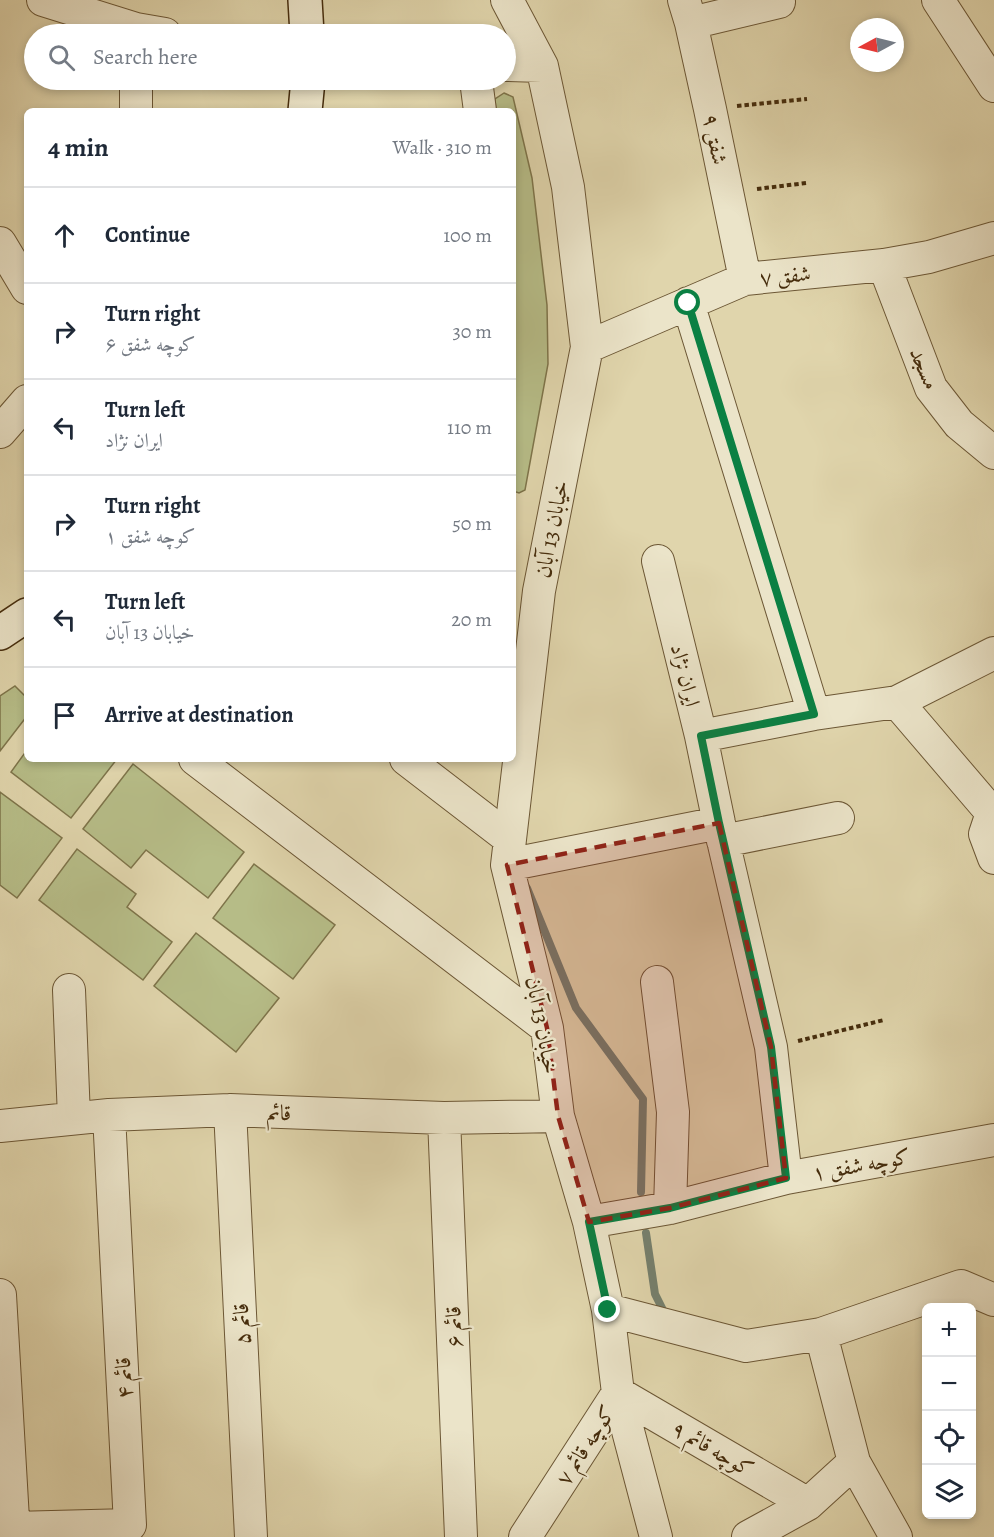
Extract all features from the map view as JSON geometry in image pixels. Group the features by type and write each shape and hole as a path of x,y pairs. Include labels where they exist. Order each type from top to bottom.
{"main road":[{"path":"305,0 306,24"},
{"path":"305,108 307,90"},
{"path":"0,633 24,617"}],"street":[{"path":"43,0 139,24"},
{"name":"خیابان 13 آبان","path":"507,0 542,66 568,187 587,347 526,584 516,742"},
{"path":"938,0 994,86"},
{"path":"687,12 779,2"},
{"name":"شفق ۹","path":"687,12 710,109 745,279"},
{"path":"516,65 542,66"},
{"path":"136,90 136,108"},
{"path":"477,90 480,108"},
{"name":"شفق ۷","path":"587,347 745,279 884,265 929,257 994,238"},
{"path":"0,243 24,283"},
{"name":"مسجد","path":"884,265 931,388 959,424 994,453"},
{"path":"688,303 814,714"},
{"path":"0,432 24,404"},
{"name":"ایران نژاد","path":"658,561 701,736 771,1047 786,1178"},
{"path":"701,736 814,714 897,702 994,653"},
{"path":"897,702 993,813 985,834 994,858"},
{"path":"199,762 547,1028"},
{"path":"409,762 509,852 721,832 838,818"},
{"name":"خیابان 13 آبان","path":"515,762 509,852 547,1028 558,1116 589,1222 608,1310"},
{"path":"657,982 673,1112 670,1208"},
{"path":"69,990 74,1118"},
{"name":"قائم","path":"0,1126 109,1115 230,1110 444,1118 558,1116"},
{"name":"قائم ۵","path":"230,1110 251,1537"},
{"name":"قائم ۴","path":"14,1533 130,1525 109,1115"},
{"name":"قائم ۶","path":"444,1118 461,1537"},
{"name":"کوچه شفق ۱","path":"589,1222 670,1208 786,1178 994,1140"},
{"path":"608,1310 746,1346 821,1334 961,1286 994,1300"},
{"path":"0,1294 2,1362 14,1533"},
{"name":"کوچه قائم ۷","path":"525,1537 618,1393 608,1310"},
{"path":"821,1334 854,1462 896,1537"},
{"path":"618,1393 657,1537"},
{"name":"کوچه قائم ۹","path":"618,1393 808,1504"},
{"path":"748,1537 808,1504 854,1462"}],"path":[{"path":"710,109 807,99"},
{"path":"727,193 806,183"},
{"path":"771,1047 884,1020"}],"highlighted area":[{"path":"719,823 771,1047 786,1178 670,1208 589,1222 558,1116 547,1028 507,865"}],"green space":[{"path":"504,93 513,97 516,108 496,108 495,99"},
{"path":"516,110 532,178 547,305 548,364 525,490 516,492"},
{"path":"15,686 24,695 24,720 0,751 0,696"},
{"path":"24,754 24,762 115,762 71,818 11,772"},
{"path":"133,764 244,852 208,898 146,850 131,868 83,829"},
{"path":"0,792 62,838 17,898 0,885"},
{"path":"77,849 136,894 127,907 172,942 143,980 39,900"},
{"path":"254,864 335,925 293,979 213,918"},
{"path":"196,933 279,998 236,1052 154,986"}],"waterway":[{"path":"527,888 576,1008 643,1099 641,1192"},
{"path":"646,1233 655,1294 666,1316"}],"route":[{"path":"608,1310 589,1222 670,1208 786,1178 771,1047 701,736 814,714 688,303"}]}
